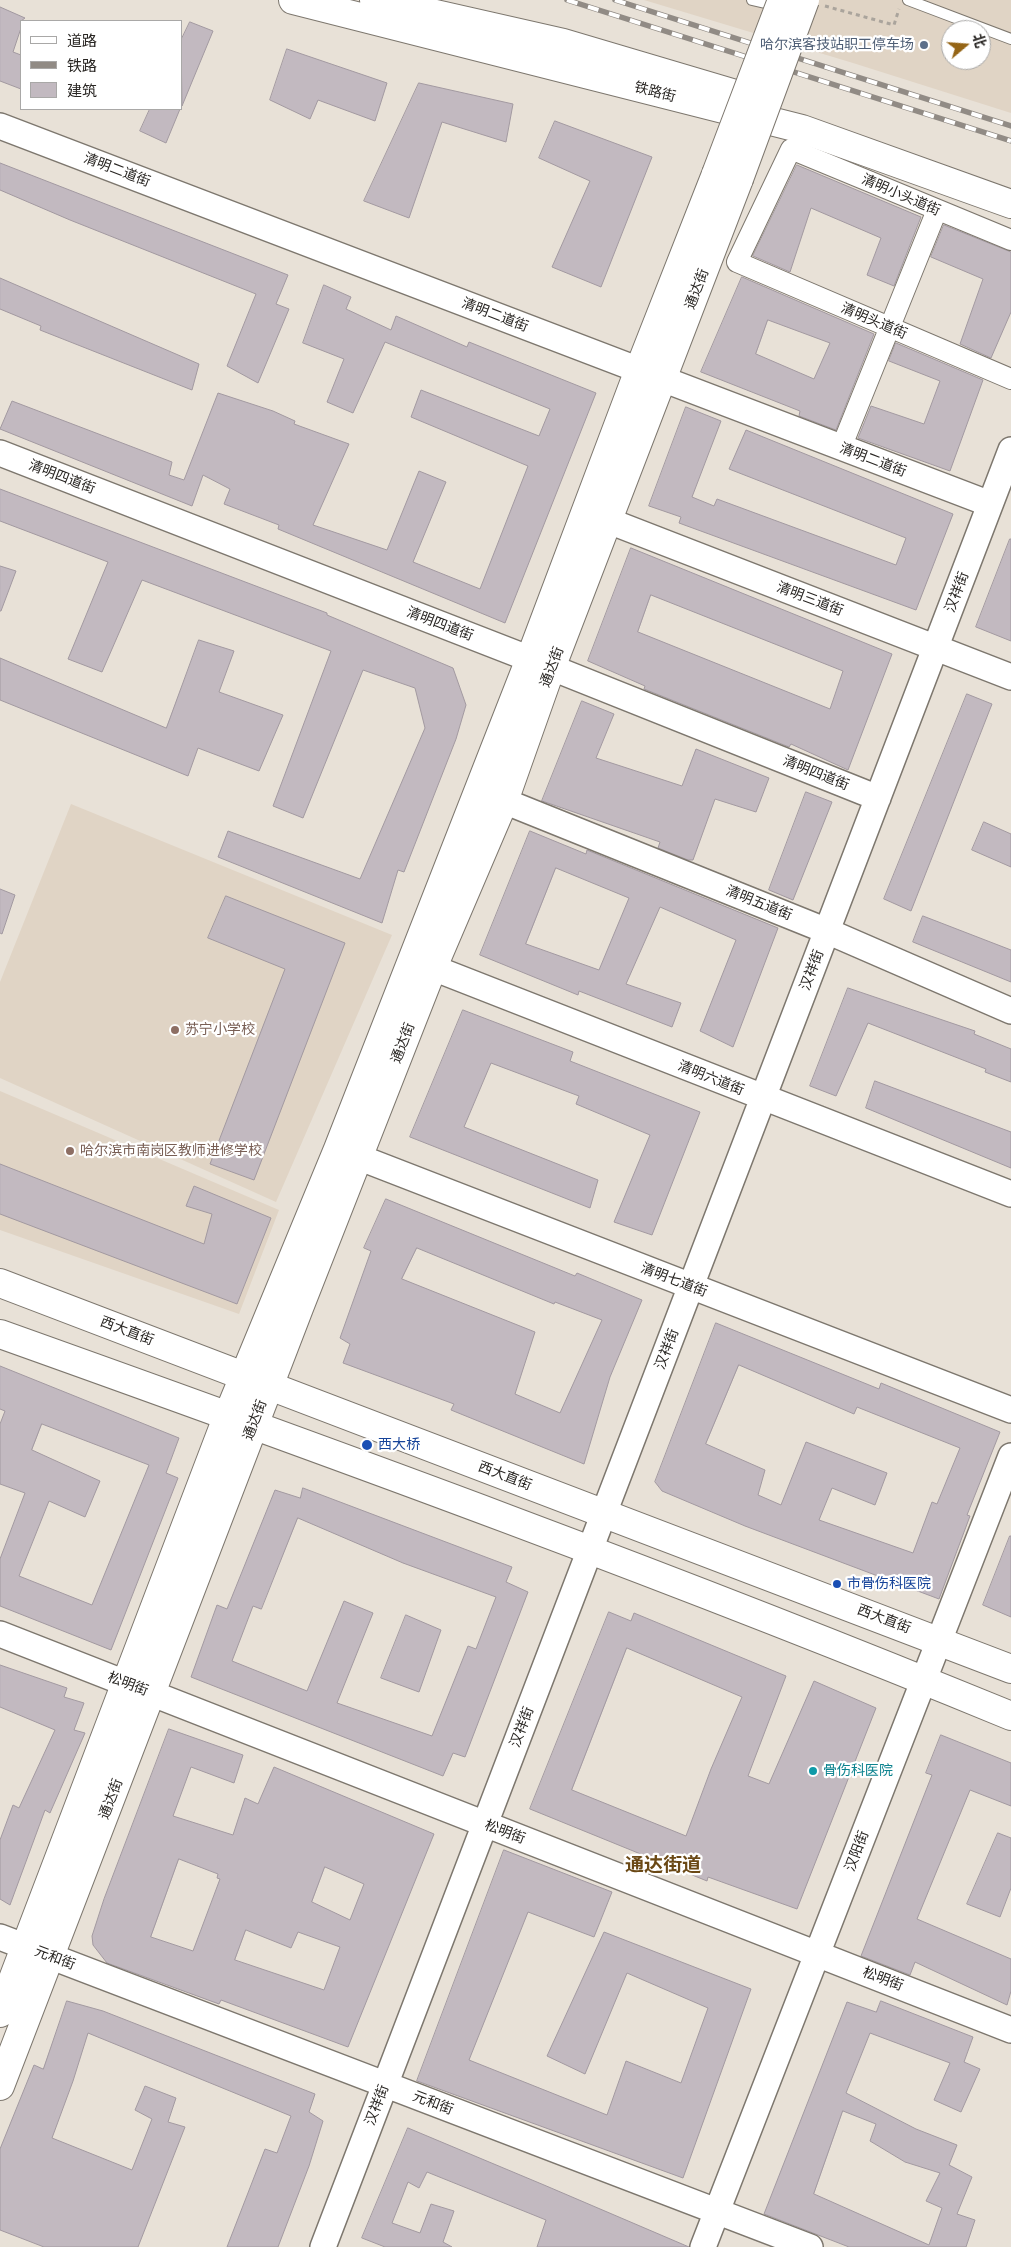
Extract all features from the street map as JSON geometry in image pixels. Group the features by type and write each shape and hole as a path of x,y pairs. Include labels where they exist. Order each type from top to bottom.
{"main road":[{"name":"铁路街","path":"293,0 802,129 1011,204"},
{"name":"铁路街","path":"374,0 563,43 809,116 1011,185"},
{"name":"通达街","path":"0,2013 38,1951 151,1693 270,1384 348,1153 541,663 793,2"},
{"name":"通达街","path":"422,963 504,801 541,663 609,521 651,374"},
{"name":"通达街","path":"0,2086 38,1951 126,1683 244,1374 348,1153"},
{"name":"西大直街","path":"0,1283 244,1374 604,1514 1011,1668"},
{"path":"0,1334 254,1424 589,1551 1011,1716"}],"street":[{"name":"清明二道街","path":"0,126 990,504"},
{"name":"清明小头道街","path":"737,262 791,149 1011,240"},
{"path":"842,448 937,210"},
{"name":"清明头道街","path":"737,262 1011,379"},
{"name":"汉祥街","path":"323,2247 1011,450"},
{"name":"清明四道街","path":"0,453 541,663 878,798"},
{"name":"清明三道街","path":"609,521 1011,677"},
{"name":"清明五道街","path":"504,801 827,930 1011,1011"},
{"name":"清明六道街","path":"422,963 1011,1194"},
{"name":"清明七道街","path":"348,1153 1011,1410"},
{"name":"汉阳街","path":"703,2247 1011,1456"},
{"name":"松明街","path":"0,1634 1011,2030"},
{"name":"元和街","path":"0,1937 810,2247"}],"lane":[{"path":"752,0 793,2"},
{"path":"908,0 1011,39"}],"path":[{"path":"793,2 894,25 902,0"}],"shaded area":[{"path":"644,0 1011,0 1011,113 853,63"},
{"name":"苏宁小学校","path":"71,804 392,935 276,1202 0,1078 0,982"},
{"name":"哈尔滨市南岗区教师进修学校","path":"0,1091 279,1210 239,1314 0,1230"}],"building":[{"path":"0,7 25,18 20,20 20,31 13,52 20,55 20,89 0,81"},
{"path":"190,22 213,31 182,106 182,38"},
{"path":"287,49 387,83 375,121 318,100 310,119 270,100"},
{"path":"419,83 513,104 506,142 442,122 409,218 364,201"},
{"path":"150,110 180,110 166,143 140,131"},
{"path":"555,121 652,157 601,287 552,267 590,181 539,158"},
{"path":"0,163 288,275 276,304 289,309 258,383 227,366 256,294 0,190"},
{"path":"797,165 921,217 894,286 867,275 881,238 811,208 790,272 753,256"},
{"path":"944,225 1011,252 1011,312 991,358 960,344 983,279 931,257"},
{"path":"742,277 874,334 836,430 799,416 800,411 701,372","holes":["768,320 830,343 814,379 756,354"]},
{"path":"0,278 199,364 192,390 40,330 41,326 0,309"},
{"path":"324,285 351,297 346,309 391,330 396,316 467,347 469,342 596,393 505,623 278,529 279,525 224,504 230,489 203,475 192,506 0,429 12,401 172,462 169,475 184,480 218,393 273,411 295,421 294,424 349,444 313,525 387,550 419,471 446,482 413,562 480,589 528,466 411,417 421,390 539,436 550,409 385,342 353,413 327,402 344,359 303,343"},
{"path":"896,343 983,380 950,471 858,438 871,406 924,424 940,381 889,361"},
{"path":"686,407 721,421 692,497 714,506 717,499 896,565 906,538 729,469 746,430 953,514 916,610 679,523 681,517 649,506"},
{"path":"0,489 327,613 327,615 453,668 466,705 456,739 404,872 398,870 382,923 218,857 228,831 360,879 425,728 415,688 363,670 303,818 273,806 331,651 142,580 102,672 68,659 108,562 0,521"},
{"path":"1011,539 1011,641 976,627"},
{"path":"631,548 892,654 848,770 791,744 789,747 644,689 645,686 588,661","holes":["651,595 843,671 830,709 638,632"]},
{"path":"0,566 16,571 1,611 0,611"},
{"path":"199,640 234,651 219,692 283,715 259,771 198,748 188,776 0,700 0,658 166,728"},
{"path":"967,694 992,704 911,911 884,899"},
{"path":"582,701 614,714 596,758 682,786 696,749 769,778 756,812 715,799 693,860 688,860 658,848 660,842 542,801"},
{"path":"806,792 832,802 793,900 769,890"},
{"path":"984,822 1011,834 1011,867 972,850"},
{"path":"530,831 586,854 587,850 778,928 733,1047 700,1031 736,940 660,907 626,984 681,1003 672,1027 579,991 578,995 480,955","holes":["556,868 629,898 599,970 526,944"]},
{"path":"0,889 15,895 2,934 0,933"},
{"path":"226,896 345,943 254,1180 210,1164 285,969 208,938"},
{"path":"923,916 1011,950 1011,982 913,942"},
{"path":"848,988 975,1031 974,1034 1011,1049 1011,1082 985,1072 986,1069 868,1023 836,1096 810,1086"},
{"path":"463,1010 573,1052 570,1061 700,1112 652,1235 614,1222 650,1135 576,1104 579,1096 491,1063 464,1127 598,1180 590,1208 410,1137"},
{"path":"875,1081 1011,1132 1011,1168 866,1108"},
{"path":"0,1164 204,1244 212,1214 186,1206 194,1186 271,1218 237,1304 0,1214"},
{"path":"386,1199 575,1276 577,1273 642,1300 610,1377 584,1464 451,1410 454,1404 343,1363 350,1344 340,1338 371,1251 364,1248","holes":["417,1248 554,1304 555,1302 602,1320 560,1413 515,1394 535,1332 402,1279"]},
{"path":"716,1323 879,1389 881,1383 1000,1432 967,1515 970,1516 939,1599 745,1526 662,1491 655,1482","holes":["739,1365 854,1414 857,1407 960,1448 937,1504 932,1502 913,1553 819,1520 832,1488 875,1505 887,1473 806,1442 781,1505 758,1495 765,1470 706,1444"]},
{"path":"0,1366 179,1438 166,1473 178,1478 111,1650 0,1606 0,1559 25,1493 0,1484 0,1424 5,1411 0,1409","holes":["42,1424 149,1465 92,1605 19,1576 49,1501 85,1517 100,1481 32,1450"]},
{"path":"303,1488 512,1567 506,1582 528,1592 465,1757 453,1753 443,1776 191,1677 217,1605 227,1609 275,1490 300,1498","holes":["298,1518 403,1563 496,1597 476,1649 468,1646 432,1736 337,1703 373,1613 344,1601 307,1691 232,1661 253,1606 261,1609"]},
{"path":"1011,1536 1011,1617 983,1605"},
{"path":"609,1612 631,1621 634,1613 786,1676 748,1776 769,1784 814,1681 876,1708 797,1909 708,1877 707,1881 530,1809","holes":["627,1648 742,1697 711,1769 686,1836 572,1790"]},
{"path":"406,1615 441,1630 419,1692 381,1678"},
{"path":"0,1665 67,1688 64,1697 84,1703 74,1730 85,1733 50,1813 45,1810 10,1905 0,1899 0,1840 13,1805 19,1808 55,1730 0,1707"},
{"path":"169,1729 243,1755 234,1783 191,1767 173,1816 233,1835 245,1798 258,1804 274,1767 434,1834 348,2047 221,2000 219,2004 107,1963 93,1945 92,1936 104,1899","holes":["179,1859 218,1874 217,1878 220,1879 193,1951 151,1937","325,1867 364,1884 350,1920 312,1902","246,1930 291,1948 298,1932 340,1947 324,1990 235,1960"]},
{"path":"941,1735 1011,1763 1011,1806 970,1790 917,1919 1011,1959 1011,1991 1007,2005 915,1962 910,1975 861,1956 932,1775 926,1773"},
{"path":"998,1833 1011,1838 1011,1888 1000,1917 967,1904"},
{"path":"504,1850 612,1892 594,1937 528,1912 469,2060 607,2115 626,2061 681,2083 708,2008 627,1973 585,2074 547,2056 604,1932 751,1989 683,2178 417,2081"},
{"path":"67,2001 103,2011 315,2094 309,2112 323,2121 309,2166 278,2247 227,2247 265,2149 277,2153 291,2116 88,2033 52,2138 132,2170 152,2119 135,2110 145,2086 176,2098 168,2122 185,2127 138,2247 44,2247 0,2230 0,2149 34,2065 43,2069"},
{"path":"881,2001 973,2037 964,2062 980,2069 961,2112 934,2100 950,2063 870,2033 846,2093 916,2129 957,2145 949,2165 972,2177 957,2214 975,2220 966,2247 849,2247 764,2214 847,2002 876,2012","holes":["843,2111 876,2124 870,2141 905,2162 940,2173 926,2201 942,2208 929,2245 814,2194"]},
{"path":"408,2128 689,2247 537,2247 546,2220 427,2172 419,2188 408,2182 392,2223 420,2233 431,2204 454,2211 443,2242 452,2247 385,2247 362,2238"}],"railway":[{"path":"567,0 1011,141"},
{"path":"615,0 1011,126"}],"place":[{"name":"哈尔滨客技站职工停车场","path":"924,45"},
{"name":"苏宁小学校","path":"175,1030"},
{"name":"哈尔滨市南岗区教师进修学校","path":"70,1151"},
{"name":"西大桥","path":"367,1445"},
{"name":"市骨伤科医院","path":"837,1584"},
{"name":"骨伤科医院","path":"813,1771"}],"district":[{"name":"通达街道","path":"663,1865"}]}
